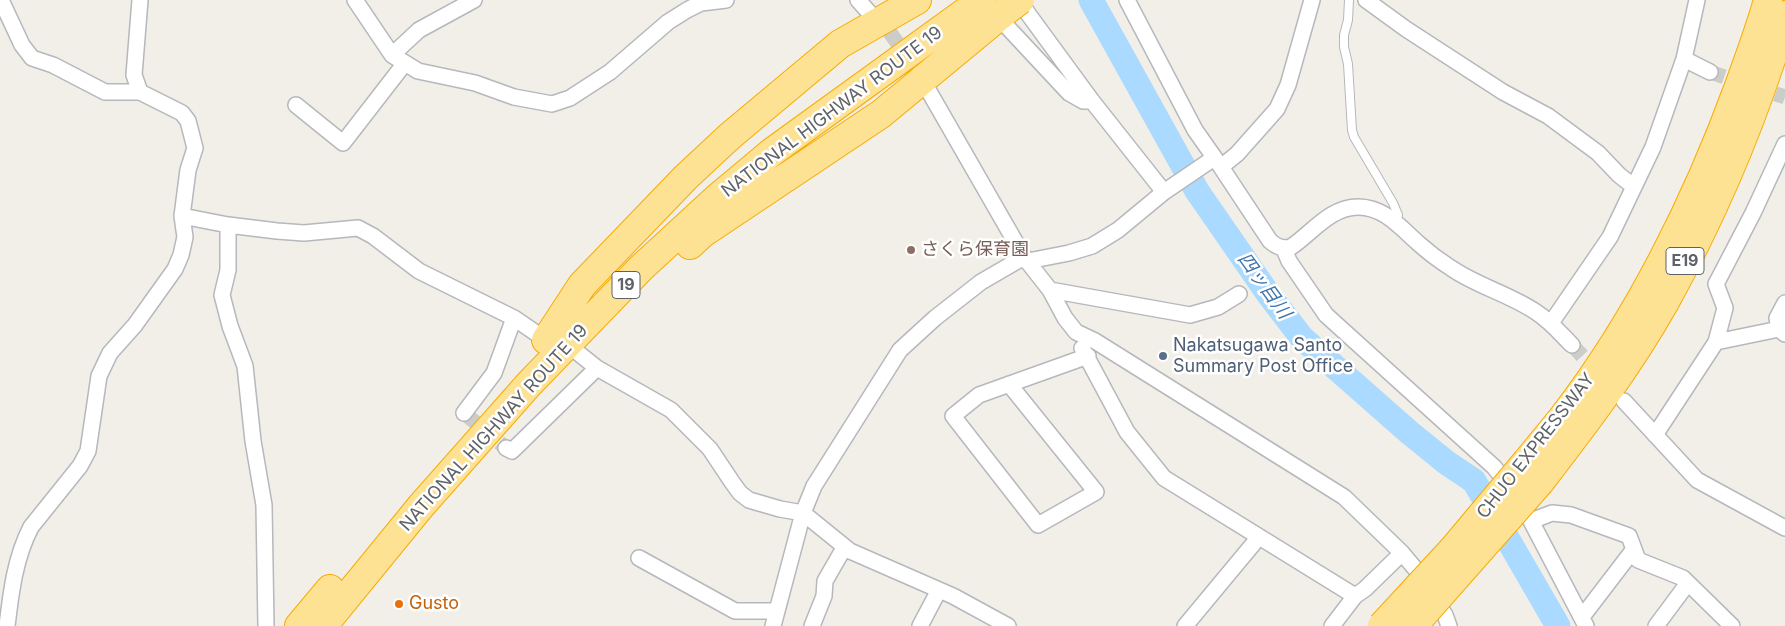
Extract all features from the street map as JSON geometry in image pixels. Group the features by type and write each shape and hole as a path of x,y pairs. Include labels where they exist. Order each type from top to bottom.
{"highway":[{"name":"19","path":"546,340 582,285 686,177 730,136 840,44 884,27 917,0"},
{"name":"NATIONAL HIGHWAY ROUTE 19","path":"299,626 411,490 546,340 688,201 784,121 952,0"},
{"name":"CHUO EXPRESSWAY","path":"1413,626 1533,472 1564,416 1597,369 1657,268 1722,133 1762,23 1768,0"},
{"name":"19","path":"529,384 587,360 665,267 703,233 881,114 919,74 1006,6"},
{"name":"NATIONAL HIGHWAY ROUTE 19","path":"323,626 421,506 529,384 641,268 717,198 772,152 829,109 1006,6"},
{"name":"CHUO EXPRESSWAY","path":"1382,626 1454,548 1533,472 1603,398 1664,302 1707,218 1746,129 1785,15"}],"street":[{"path":"1,0 22,45 32,58 52,65 105,92 140,92 182,114 188,121 195,148 188,170 182,216 184,243 182,255 175,269 135,325 110,353 99,376 88,451 80,466 31,527 26,537 14,575 7,626"},
{"path":"140,0 134,75 140,92"},
{"path":"355,0 398,59 418,71 475,83 514,97 552,104 570,98 610,72 668,22 687,10 701,3 726,0"},
{"path":"296,105 343,142 419,30 474,0"},
{"path":"858,0 884,27"},
{"path":"1127,0 1213,163 1270,241 1284,249 1299,242 1338,211 1349,207 1367,208 1377,211 1396,223 1453,270 1524,305 1551,323 1572,345"},
{"path":"773,626 803,513 814,486 900,350 935,318 981,282 1026,259 1069,253 1092,246 1118,230 1166,190 1213,163 1237,154 1278,109 1288,85 1312,0"},
{"path":"1366,0 1406,29 1502,92 1548,116 1598,153 1619,175 1633,186"},
{"path":"1551,323 1610,236 1653,147 1684,60 1697,0"},
{"path":"1006,6 1092,100 1166,190"},
{"path":"1006,6 1069,93 1083,101 1092,100"},
{"path":"1684,60 1710,72"},
{"path":"919,74 1026,259 1050,290 1065,318 1076,332 1127,432 1164,478 1355,596"},
{"path":"1654,435 1716,342 1725,308 1716,284 1753,213 1785,144"},
{"path":"182,216 228,226 304,233 358,228 373,236 419,271 514,318 546,340"},
{"path":"228,226 228,270 222,295 230,326 245,366 253,441 264,505 266,626"},
{"path":"1284,249 1289,261 1326,316 1494,467 1513,491 1531,521 1584,622 1634,549"},
{"path":"1050,290 1190,315 1218,307 1238,294"},
{"path":"1716,342 1782,331 1778,318 1785,303"},
{"path":"464,413 494,373 514,318"},
{"path":"1076,332 1095,341 1344,497 1402,553 1423,578 1449,626"},
{"path":"1008,384 1096,492 1038,525 953,416 979,395 1008,384 1088,356"},
{"path":"506,448 512,452 587,360 670,410 710,449 740,493 750,500 780,509 803,513 844,548 939,590 1008,626"},
{"path":"1624,401 1697,480 1785,528"},
{"path":"1531,521 1552,513 1571,515 1629,536 1638,560 1683,578 1732,626"},
{"path":"1185,626 1259,537"},
{"path":"812,626 824,596 825,582 844,548"},
{"path":"1332,626 1355,596 1365,589 1402,553"},
{"path":"639,558 735,611 777,611"},
{"path":"1656,626 1688,583"},
{"path":"920,626 939,590"}],"lane":[{"path":"1349,0 1344,46 1348,64 1352,130 1354,137 1393,203 1398,215 1396,223"}],"waterway":[{"name":"四ッ目川","path":"1091,0 1197,191 1269,295 1302,338 1410,433 1447,463 1474,481 1558,626"}],"tunnel":[{"path":"889,31 910,61"},
{"path":"1710,72 1785,97"},
{"path":"1572,345 1600,375"},
{"path":"464,413 506,448"}],"place":[{"name":"さくら保育園","path":"911,250"},
{"name":"Nakatsugawa Santo Summary Post Office","path":"1163,356"},
{"name":"Gusto","path":"399,604"}]}
